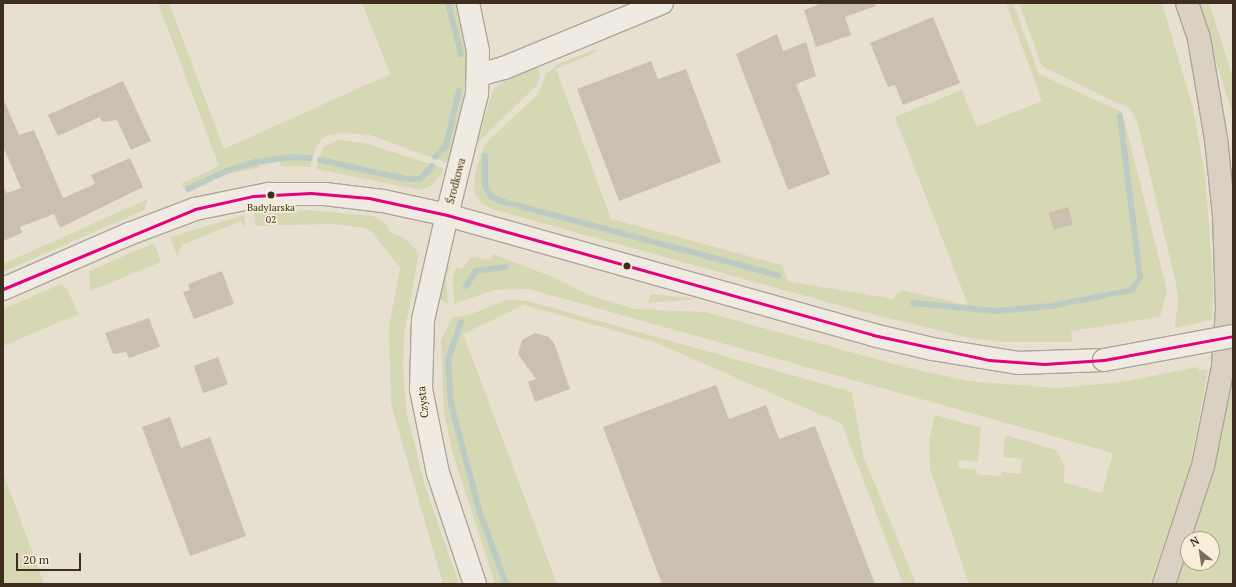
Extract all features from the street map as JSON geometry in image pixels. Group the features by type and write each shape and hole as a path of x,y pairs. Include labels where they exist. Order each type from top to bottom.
{"highway":[{"path":"1164,584 1203,466 1223,367 1227,308 1223,201 1216,139 1199,38 1187,3"}],"street":[{"name":"Środkowa","path":"3,289 172,217 253,196 282,193 340,195 447,215 472,120 478,75 477,39 468,3"},
{"path":"478,75 504,68 662,3"},
{"path":"447,215 873,336 932,349 1018,363 1104,360 1233,336"},
{"name":"Czysta","path":"447,215 423,320 421,389 438,473 475,584"}],"green space":[{"path":"158,3 169,3 224,149 390,74 362,3 457,3 466,46 468,71 451,162 444,162 370,135 344,133 328,135 321,140 315,149 310,167 280,166 280,160 259,163 259,168 227,174 187,192 181,184 219,166"},
{"path":"1006,3 1013,3 1039,74 1122,112 1167,291 1160,317 1071,331 1072,342 1002,342 970,338 867,313 492,209 482,204 474,192 475,173 483,148 489,140 538,94 547,73 558,64 596,49 597,52 556,69 611,219 782,265 788,281 892,299 902,290 968,305 895,117 962,90 977,127 1042,101"},
{"path":"1019,3 1162,3 1193,108 1205,174 1213,281 1212,320 1175,328 1178,297 1175,279 1137,121 1130,109 1042,66"},
{"path":"1196,3 1209,3 1233,77 1233,114"},
{"path":"537,65 540,75 537,85 477,144 493,90 505,79"},
{"path":"338,140 365,143 443,168 441,175 431,186 420,190 316,169 323,147"},
{"path":"148,199 144,210 3,272 3,264"},
{"path":"307,210 373,216 386,224 390,232 403,237 419,253 404,335 403,369 407,415 425,486 459,584 443,584 391,404 389,327 400,268 372,232 364,228 332,224 256,226 254,213"},
{"path":"244,215 246,228 241,221 182,245 177,256 170,237"},
{"path":"154,243 161,262 90,291 89,271"},
{"path":"493,254 558,279 589,295 635,309 705,312 909,368 969,381 1057,388 1123,382 1197,367 1199,370 1208,370 1189,471 1150,584 969,584 930,469 929,440 935,415 981,428 978,462 959,460 958,468 977,470 977,474 1001,476 1001,472 1021,474 1022,459 1003,457 1005,435 1057,450 1065,468 1063,482 1102,493 1113,453 529,289 494,290 454,304 453,278 456,267 462,269 471,257 491,260"},
{"path":"444,264 450,266 446,278 448,304 439,299"},
{"path":"61,284 68,290 78,314 3,346 3,309"},
{"path":"651,294 697,299 648,303"},
{"path":"506,300 528,301 852,392 863,455 916,584 903,584 842,424 654,342 524,305 463,334 557,584 495,584 453,454 444,414 441,340 453,317 469,315"},
{"path":"1233,359 1233,584 1173,584 1180,566 1180,571 1220,571 1220,531 1192,531"},
{"path":"3,473 14,502 44,584 3,584"}],"building":[{"path":"823,3 875,3 876,6 845,17 851,35 816,47 804,10"},
{"path":"933,17 960,83 903,105 895,85 888,87 870,43"},
{"path":"777,34 783,51 806,42 816,76 796,84 830,174 788,190 736,54"},
{"path":"651,61 658,79 686,69 721,162 619,201 577,89"},
{"path":"123,81 151,141 131,150 117,120 102,122 100,117 58,136 48,115"},
{"path":"3,98 19,135 34,130 63,198 95,184 91,175 130,158 143,187 60,228 54,214 20,227 22,233 3,241 3,186 7,193 21,188 3,146"},
{"path":"1068,207 1073,224 1054,230 1049,213"},
{"path":"222,271 234,304 194,319 183,292 190,290 188,284"},
{"path":"149,318 160,347 129,358 126,352 113,354 105,333"},
{"path":"535,333 549,337 554,343 570,389 535,402 528,382 536,379 518,354 522,340"},
{"path":"218,357 228,384 203,393 194,366"},
{"path":"716,385 729,419 766,405 779,439 815,426 875,584 662,584 603,427"},
{"path":"170,417 181,448 210,437 246,536 190,556 142,427"}],"waterway":[{"path":"448,3 461,54"},
{"path":"435,157 446,146 459,90"},
{"path":"913,303 996,311 1051,306 1132,290 1140,277 1120,116"},
{"path":"485,156 485,186 492,197 501,201 778,275"},
{"path":"188,189 226,171 256,162 293,157 310,158"},
{"path":"320,160 406,179 420,179 432,166"},
{"path":"466,286 476,271 506,267"},
{"path":"461,322 448,360 451,404 480,513 506,584"}],"transit line":[{"path":"3,289 195,209 253,196 311,193 369,198 447,215 873,335 989,360 1044,364 1104,360 1233,336"}],"place":[{"name":"Badylarska 02","path":"271,195"}]}
